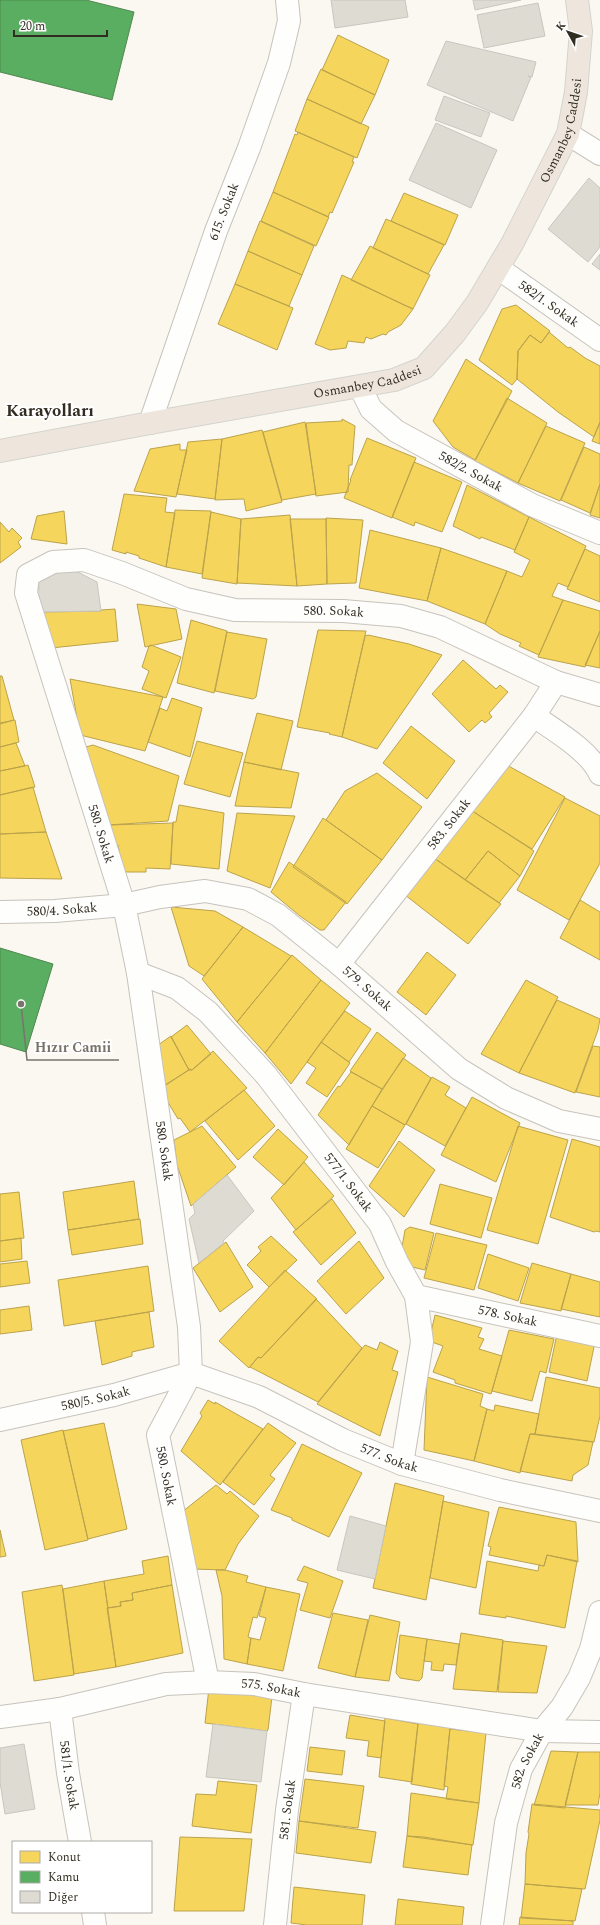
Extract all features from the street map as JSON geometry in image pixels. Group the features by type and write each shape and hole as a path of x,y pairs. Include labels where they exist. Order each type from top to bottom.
{"main road":[{"name":"Osmanbey Caddesi","path":"0,451 150,423 360,387 394,380 424,368 455,333 498,268 512,244 568,134 576,92 581,31 577,0"}],"street":[{"name":"615. Sokak","path":"150,423 216,231 249,148 279,63 289,21 287,0"},
{"path":"568,134 600,154"},
{"name":"582/1. Sokak","path":"498,268 600,340"},
{"name":"582/2. Sokak","path":"360,387 371,409 396,431 532,505 600,533"},
{"name":"580. Sokak","path":"208,1682 158,1435 191,1373 189,1327 138,973 124,905 26,593 28,574 53,562 84,560 122,573 186,599 235,610 343,612 401,616 440,627 556,682 600,695"},
{"name":"583. Sokak","path":"339,964 534,716 556,682"},
{"path":"534,716 578,748 598,769 600,774"},
{"name":"579. Sokak","path":"124,905 160,897 205,891 248,899 278,915 339,964 459,1069 506,1098 559,1121 600,1129"},
{"name":"580/4. Sokak","path":"0,912 55,911 124,905"},
{"name":"577/1. Sokak","path":"138,973 177,988 208,1012 266,1075 380,1224 397,1262 416,1296 422,1342 402,1464"},
{"name":"578. Sokak","path":"416,1296 600,1336"},
{"name":"580/5. Sokak","path":"0,1420 114,1395 191,1373"},
{"name":"577. Sokak","path":"191,1373 260,1397 343,1440 402,1464 500,1490 600,1511"},
{"name":"582. Sokak","path":"492,1925 506,1823 521,1769 542,1731 562,1707 579,1678 591,1649 600,1612"},
{"name":"575. Sokak","path":"0,1717 60,1709 166,1684 208,1682 254,1684 304,1694 542,1731 600,1732"},
{"name":"581. Sokak","path":"275,1925 287,1810 304,1694"},
{"name":"581/1. Sokak","path":"60,1709 68,1773 80,1841"},
{"path":"93,1913 95,1925"}],"building: Konut":[{"path":"338,35 389,60 375,95 322,70"},
{"path":"321,69 375,95 361,124 307,99"},
{"path":"307,99 369,127 357,158 295,131"},
{"path":"298,132 354,157 352,162 354,162 332,213 330,212 328,217 273,192 295,134 297,135"},
{"path":"273,192 329,217 316,246 261,221"},
{"path":"404,193 458,215 445,245 391,221"},
{"path":"386,219 444,245 428,274 373,248"},
{"path":"260,221 314,246 302,275 248,251"},
{"path":"370,246 430,275 413,309 351,280"},
{"path":"248,251 302,275 289,306 235,284"},
{"path":"342,275 413,309 401,325 388,332 386,335 383,334 371,339 366,337 364,343 348,341 346,348 330,350 315,344"},
{"path":"235,284 293,308 277,350 218,324"},
{"path":"516,305 550,331 541,343 530,335 518,351 517,379 512,385 479,360 502,309"},
{"path":"549,332 568,348 570,347 585,358 600,366 600,422 594,437 558,412 517,379 518,351 530,335 541,343"},
{"path":"466,359 512,391 475,460 453,447 433,421"},
{"path":"507,398 547,423 518,483 475,461"},
{"path":"342,419 355,426 352,465 349,465 348,492 316,496 306,423 342,421"},
{"path":"305,422 316,494 282,500 263,432"},
{"path":"600,422 600,444 592,441"},
{"path":"546,426 585,443 560,501 518,483"},
{"path":"262,430 282,502 246,511 244,499 215,500 222,439"},
{"path":"367,438 416,458 392,518 344,498"},
{"path":"222,439 215,499 177,494 188,442"},
{"path":"180,444 180,450 187,450 176,497 134,491 150,449"},
{"path":"584,447 600,454 600,484 590,513 561,500"},
{"path":"414,462 462,482 442,532 415,522 414,526 392,517"},
{"path":"600,484 600,518 590,515"},
{"path":"467,485 529,517 515,550 481,537 480,539 453,526"},
{"path":"124,494 167,498 165,512 175,513 166,567 139,558 139,556 112,550"},
{"path":"175,510 211,511 202,574 166,567"},
{"path":"64,511 67,544 31,539 37,516"},
{"path":"211,512 241,519 237,584 202,578"},
{"path":"290,515 297,586 237,583 241,519"},
{"path":"529,517 586,546 568,587 558,583 552,596 563,600 539,655 519,646 521,643 500,634 485,624 507,571 522,577 530,560 514,552"},
{"path":"326,518 363,520 356,583 327,584"},
{"path":"290,519 326,519 327,584 297,586"},
{"path":"0,522 9,532 12,528 22,538 18,542 21,547 0,563"},
{"path":"370,530 441,548 427,601 359,588"},
{"path":"441,548 507,571 485,624 427,601"},
{"path":"585,549 600,556 600,602 567,589"},
{"path":"563,600 600,611 600,631 585,667 538,657"},
{"path":"137,604 176,609 182,639 145,647"},
{"path":"115,609 118,641 51,648 43,612 101,611"},
{"path":"191,620 227,631 214,693 177,683"},
{"path":"318,630 366,631 342,737 329,734 330,733 297,727"},
{"path":"600,631 600,668 585,665"},
{"path":"227,632 267,639 256,697 253,699 215,691"},
{"path":"368,635 409,644 442,655 377,749 342,737 365,636"},
{"path":"151,645 181,657 166,698 142,689 149,671 142,667 149,646"},
{"path":"463,660 496,689 500,685 508,692 489,713 492,717 485,723 482,720 469,732 432,694"},
{"path":"0,676 2,676 14,720 0,724"},
{"path":"70,679 163,697 145,751 80,735"},
{"path":"172,698 202,708 190,757 148,742 160,708 167,711"},
{"path":"257,713 293,721 281,770 244,762"},
{"path":"15,720 19,742 0,747 0,723"},
{"path":"411,726 455,761 427,799 383,763"},
{"path":"197,741 243,753 230,797 184,784"},
{"path":"16,743 25,766 0,771 0,747"},
{"path":"93,745 179,776 168,821 108,825 86,747"},
{"path":"244,762 299,773 291,808 235,806"},
{"path":"503,763 565,797 532,849 469,809"},
{"path":"28,765 35,787 0,795 0,771"},
{"path":"377,773 422,807 382,860 326,820 345,791"},
{"path":"33,787 46,832 0,834 0,795"},
{"path":"565,798 600,816 600,863 569,920 517,890"},
{"path":"179,805 224,813 219,869 171,864 173,822 176,822"},
{"path":"469,809 534,851 520,876 488,851 465,880 434,858"},
{"path":"237,813 295,816 270,888 227,871"},
{"path":"323,818 382,860 347,904 293,867"},
{"path":"173,823 170,869 146,868 146,872 123,872 118,845 115,845 109,825"},
{"path":"46,832 62,879 0,878 0,834"},
{"path":"488,851 520,876 499,903 465,880"},
{"path":"434,858 501,904 468,944 405,895"},
{"path":"289,862 346,902 324,930 320,930 300,916 271,892"},
{"path":"580,900 600,912 600,960 560,938"},
{"path":"171,907 215,911 243,927 204,976 189,966"},
{"path":"243,927 291,956 237,1022 202,979"},
{"path":"427,952 456,975 426,1015 397,992"},
{"path":"292,955 321,980 265,1053 237,1022"},
{"path":"321,980 350,1003 291,1084 265,1053"},
{"path":"526,980 558,997 519,1073 481,1054"},
{"path":"557,1000 600,1019 598,1030 575,1093 519,1073"},
{"path":"345,1011 371,1029 349,1062 321,1042"},
{"path":"187,1025 211,1054 192,1070 189,1070 171,1037"},
{"path":"377,1032 406,1055 382,1089 350,1071"},
{"path":"171,1036 189,1070 165,1085 158,1045"},
{"path":"321,1042 350,1063 327,1097 306,1083 316,1068 307,1062"},
{"path":"593,1046 600,1047 600,1097 576,1092"},
{"path":"213,1051 247,1088 190,1132 180,1118 178,1119 160,1089 190,1069 192,1070"},
{"path":"403,1058 431,1078 405,1125 372,1106"},
{"path":"351,1072 382,1089 349,1145 318,1115 338,1086 340,1087"},
{"path":"432,1077 450,1087 445,1095 466,1108 445,1146 406,1124"},
{"path":"244,1090 275,1126 238,1160 205,1121"},
{"path":"472,1097 520,1123 496,1182 441,1155"},
{"path":"372,1106 405,1125 378,1168 346,1149"},
{"path":"202,1126 236,1167 191,1206 177,1165 174,1140"},
{"path":"518,1126 568,1140 538,1244 487,1230"},
{"path":"278,1129 308,1157 284,1185 253,1157"},
{"path":"572,1139 600,1147 600,1232 594,1232 550,1217"},
{"path":"399,1141 435,1170 404,1217 369,1186"},
{"path":"304,1162 334,1196 296,1230 271,1198"},
{"path":"134,1181 139,1219 68,1230 63,1192"},
{"path":"440,1184 492,1198 481,1238 430,1224"},
{"path":"19,1192 24,1238 0,1241 0,1194"},
{"path":"332,1199 356,1233 321,1265 293,1232"},
{"path":"140,1219 143,1244 72,1255 68,1230"},
{"path":"410,1227 434,1233 425,1270 399,1264 405,1230"},
{"path":"436,1233 487,1245 474,1290 424,1278"},
{"path":"271,1236 297,1260 269,1287 247,1265 261,1251 258,1247"},
{"path":"21,1238 22,1259 0,1262 0,1241"},
{"path":"359,1241 384,1278 346,1314 317,1281"},
{"path":"226,1242 253,1287 220,1312 193,1268"},
{"path":"488,1254 529,1268 518,1301 478,1288"},
{"path":"27,1261 30,1283 0,1287 0,1264"},
{"path":"532,1263 571,1274 561,1311 520,1303"},
{"path":"148,1266 154,1311 64,1326 58,1280"},
{"path":"285,1270 317,1299 261,1358 258,1357 249,1368 219,1341"},
{"path":"571,1274 600,1282 600,1317 561,1309"},
{"path":"316,1299 362,1348 318,1402 250,1367 258,1357 261,1358"},
{"path":"29,1306 32,1330 0,1334 0,1310"},
{"path":"149,1312 154,1347 132,1352 132,1356 102,1365 95,1321"},
{"path":"435,1315 482,1328 478,1337 484,1339 479,1349 502,1356 491,1394 455,1383 455,1380 433,1372 443,1346 429,1341"},
{"path":"509,1330 554,1339 546,1373 540,1371 532,1401 492,1391"},
{"path":"557,1334 595,1342 587,1381 549,1372"},
{"path":"380,1342 398,1351 392,1370 398,1372 380,1436 317,1404 365,1345 377,1350"},
{"path":"427,1377 483,1394 480,1406 487,1409 474,1461 424,1450"},
{"path":"546,1377 600,1388 600,1416 594,1442 535,1434"},
{"path":"208,1400 215,1404 215,1402 263,1429 220,1485 181,1451 202,1416 200,1413"},
{"path":"495,1405 539,1414 535,1434 530,1434 520,1473 474,1461 487,1409 494,1411"},
{"path":"104,1423 127,1529 88,1539 63,1431"},
{"path":"268,1423 296,1443 270,1475 275,1479 254,1505 223,1482"},
{"path":"63,1430 88,1540 45,1550 21,1440"},
{"path":"530,1434 593,1442 588,1465 573,1475 572,1481 520,1471"},
{"path":"302,1444 362,1473 329,1537 292,1520 292,1518 271,1510"},
{"path":"395,1483 444,1496 426,1600 373,1588"},
{"path":"216,1485 227,1494 230,1491 259,1516 238,1544 225,1570 192,1569 182,1512"},
{"path":"443,1501 489,1512 476,1588 430,1578"},
{"path":"499,1507 576,1522 578,1562 547,1555 544,1566 489,1555 491,1547 488,1546"},
{"path":"0,1530 6,1556 0,1557"},
{"path":"547,1555 577,1561 565,1628 506,1616 506,1618 479,1614 487,1561 538,1571 539,1565 544,1566"},
{"path":"168,1556 172,1585 132,1593 133,1600 120,1602 121,1606 108,1608 104,1581 144,1574 142,1561"},
{"path":"304,1566 343,1581 330,1618 300,1610 308,1583 297,1580"},
{"path":"216,1570 225,1570 248,1576 246,1582 266,1587 257,1618 253,1617 248,1637 251,1638 247,1664 224,1659 222,1596"},
{"path":"104,1581 116,1667 74,1674 63,1589"},
{"path":"62,1585 74,1675 34,1681 22,1592"},
{"path":"172,1585 183,1653 116,1667 107,1608 121,1606 120,1602 133,1600 132,1593"},
{"path":"266,1587 300,1594 283,1671 247,1664 251,1638 260,1640 266,1618 259,1616"},
{"path":"333,1613 368,1620 355,1677 318,1668"},
{"path":"370,1615 400,1622 389,1681 355,1677"},
{"path":"461,1633 503,1640 497,1692 453,1689"},
{"path":"400,1635 427,1639 422,1678 419,1681 400,1678 396,1673"},
{"path":"427,1639 459,1644 456,1665 444,1664 443,1671 431,1670 432,1662 424,1661"},
{"path":"503,1641 547,1646 537,1693 498,1692"},
{"path":"209,1688 272,1697 268,1730 205,1723"},
{"path":"350,1715 385,1721 381,1758 367,1756 369,1741 346,1738"},
{"path":"385,1718 418,1724 412,1782 379,1777"},
{"path":"418,1723 450,1727 444,1790 411,1784"},
{"path":"450,1729 486,1733 479,1803 446,1799 448,1787 444,1786"},
{"path":"310,1747 345,1751 342,1775 307,1771"},
{"path":"551,1751 578,1752 565,1808 534,1805"},
{"path":"578,1752 600,1752 600,1793 598,1805 565,1805"},
{"path":"305,1779 364,1786 358,1828 299,1821"},
{"path":"218,1781 257,1785 251,1833 192,1826 196,1794 216,1795"},
{"path":"411,1793 479,1803 473,1845 407,1836"},
{"path":"532,1804 600,1810 600,1820 585,1889 525,1884 526,1853"},
{"path":"299,1821 376,1832 371,1863 296,1853"},
{"path":"407,1836 424,1837 472,1845 468,1875 403,1867"},
{"path":"180,1837 252,1839 244,1911 174,1911"},
{"path":"525,1884 582,1889 575,1921 521,1918"},
{"path":"294,1887 365,1895 362,1925 307,1925 291,1923"},
{"path":"398,1899 464,1907 462,1925 395,1925"},
{"path":"520,1917 573,1921 573,1925 519,1925"}],"building: Kamu":[{"path":"0,0 86,0 134,12 112,100 0,72"},
{"path":"0,948 53,964 26,1052 0,1044"}],"building: Diğer":[{"path":"331,0 405,0 408,17 335,28"},
{"path":"473,0 521,0 475,10"},
{"path":"538,3 545,36 484,48 477,15"},
{"path":"446,41 536,62 532,77 528,76 531,77 513,121 427,85"},
{"path":"444,96 490,113 481,137 435,120"},
{"path":"436,123 497,150 471,208 409,180"},
{"path":"589,178 600,188 600,247 588,262 548,229"},
{"path":"600,254 600,270 592,264"},
{"path":"74,570 97,582 101,611 43,612 36,590 39,590 38,574"},
{"path":"227,1175 254,1211 223,1241 224,1243 199,1263 189,1219 195,1213 193,1204"},
{"path":"350,1516 386,1526 375,1579 337,1570"},
{"path":"213,1724 267,1731 261,1782 206,1777"},
{"path":"24,1744 35,1809 5,1814 0,1782 0,1748"}],"place":[{"name":"Hızır Camii","path":"21,1004"}],"district":[{"name":"Karayolları","path":"50,411"}]}
